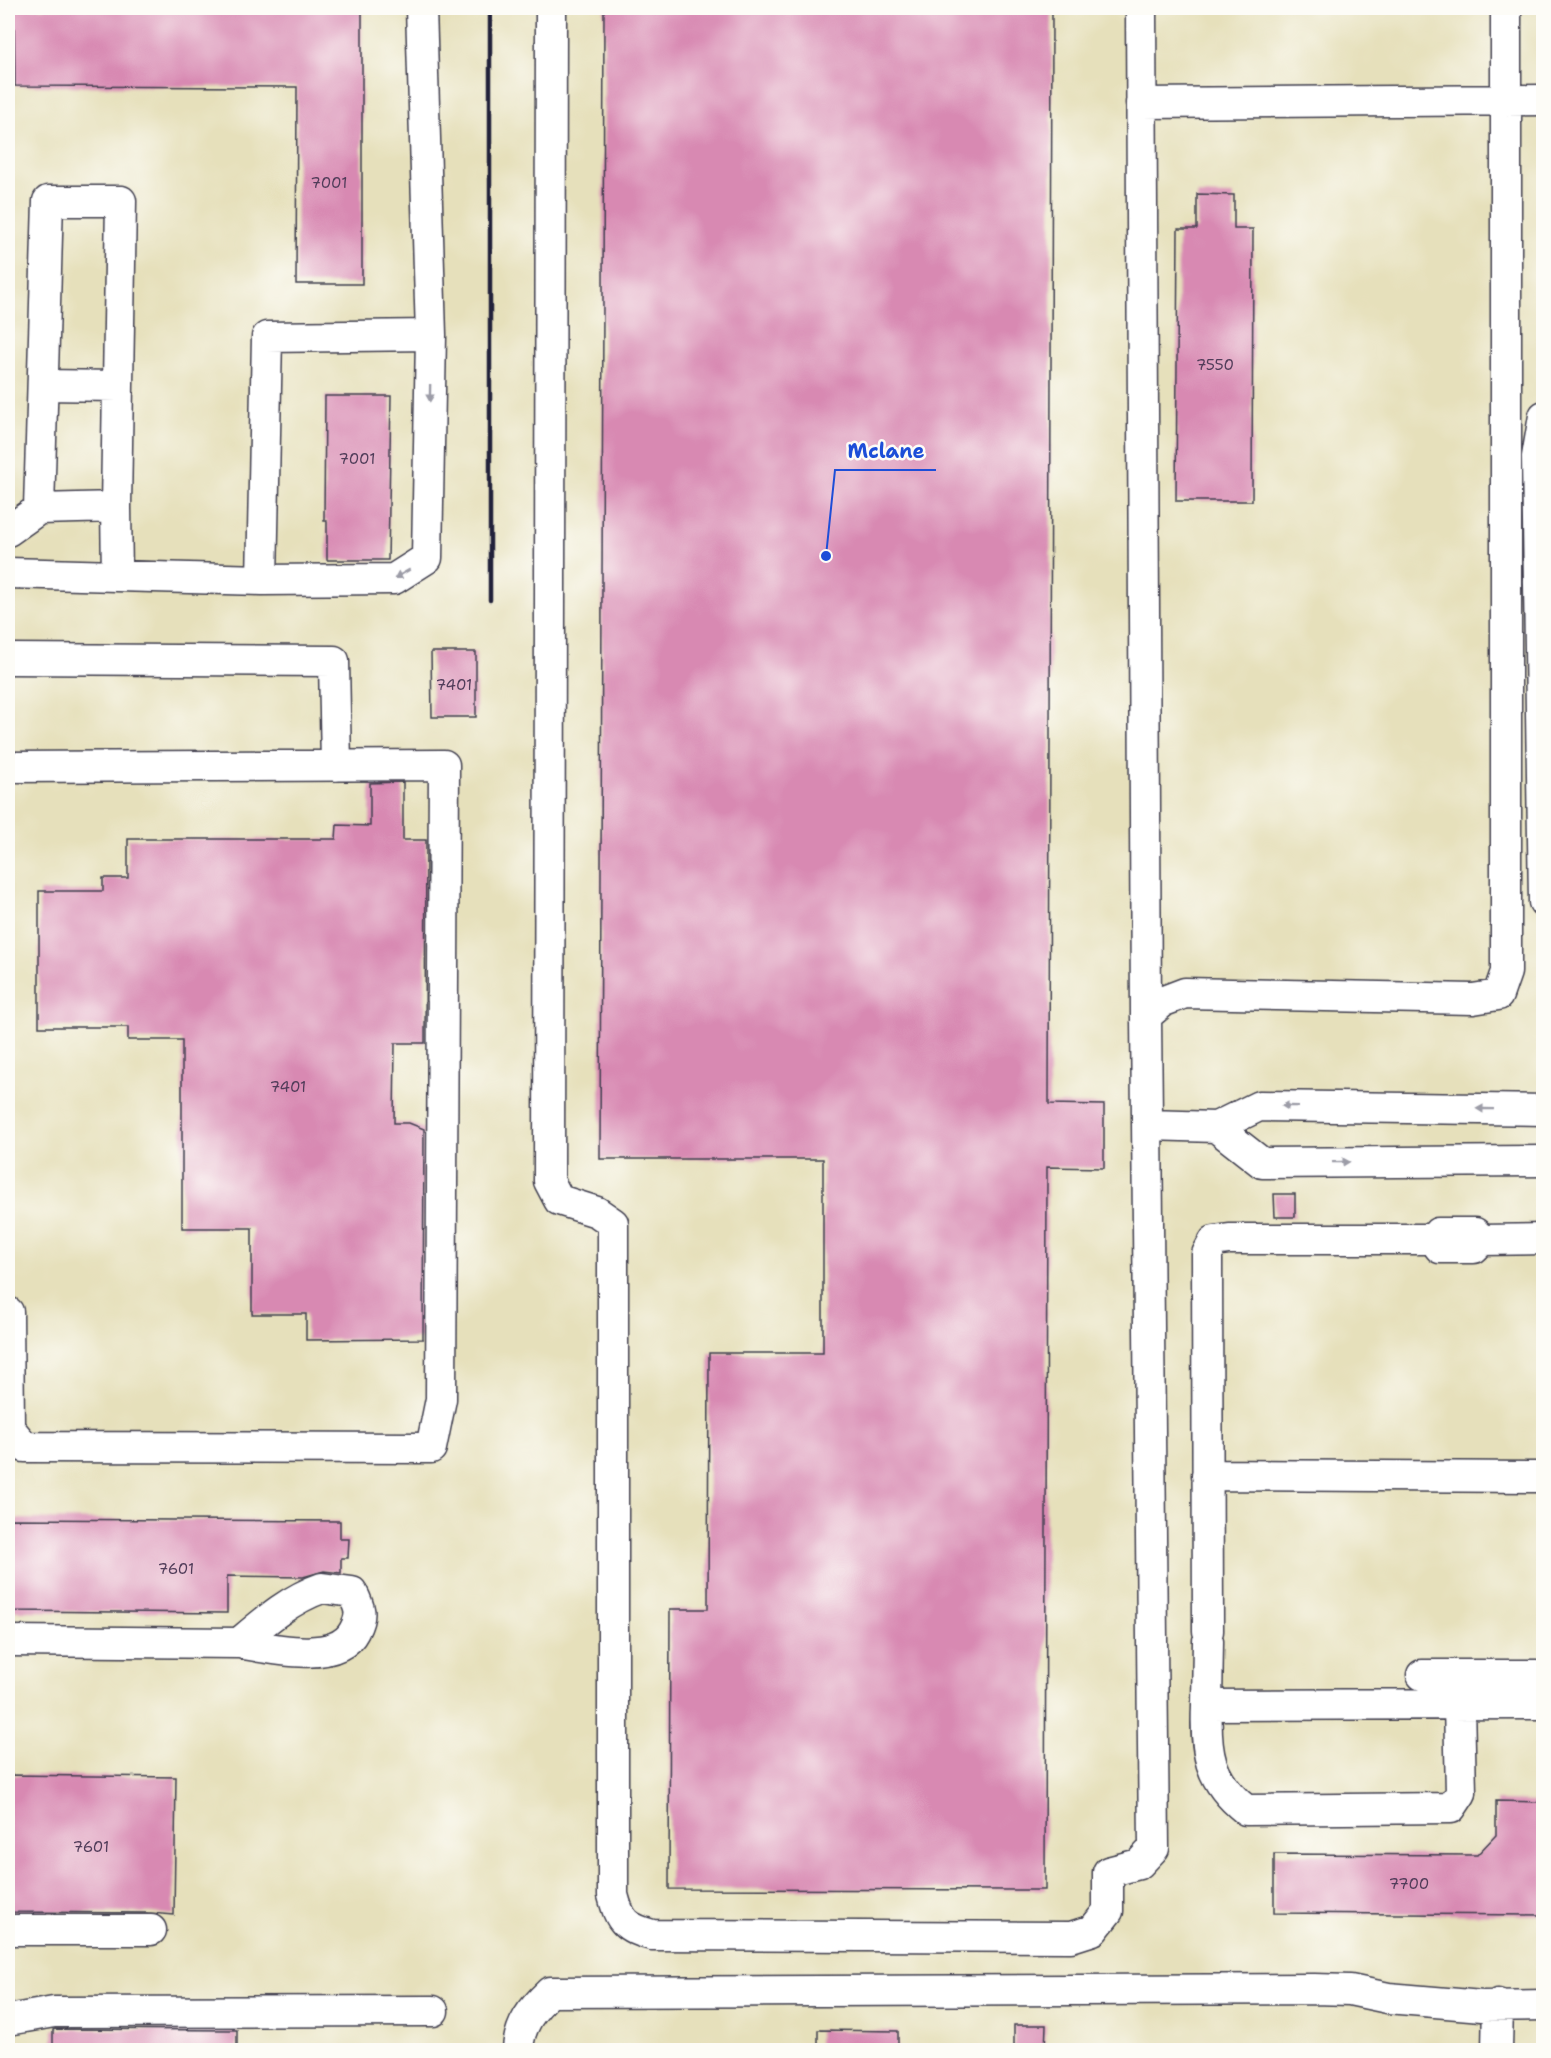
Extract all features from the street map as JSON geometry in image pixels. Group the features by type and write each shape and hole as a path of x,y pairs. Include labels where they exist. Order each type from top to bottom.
{"lane":[{"path":"8,573 262,580 394,579 427,558 431,335 421,8"},
{"path":"551,8 549,1181 559,1200 597,1212 613,1223 613,1894 618,1913 632,1929 652,1935 1071,1937 1093,1930 1108,1911 1108,1872 1139,1864 1154,1848 1146,1016 1141,8"},
{"path":"1146,1016 1164,1001 1185,993 1473,999 1497,995 1506,972 1506,8"},
{"path":"1141,103 1544,100"},
{"path":"39,509 48,201 121,201 117,576"},
{"path":"262,580 267,337 431,335"},
{"path":"43,386 118,386"},
{"path":"1544,416 1537,457 1544,902"},
{"path":"8,531 39,509 116,507"},
{"path":"8,659 334,661 336,766"},
{"path":"8,767 444,765 441,1399 431,1448 25,1447 9,1428 8,1312"},
{"path":"1148,1125 1216,1127 1259,1106 1544,1110"},
{"path":"1216,1127 1262,1163 1544,1161"},
{"path":"1459,1704 1461,1793 1451,1808 1246,1809 1229,1796 1213,1771 1206,1733 1208,1705 1207,1254 1214,1241 1229,1239 1433,1239 1438,1233 1475,1233 1482,1240 1544,1239"},
{"path":"1207,1475 1535,1477"},
{"path":"8,1641 238,1643"},
{"path":"1422,1675 1536,1675"},
{"path":"1208,1705 1544,1704"},
{"path":"8,1930 152,1929"},
{"path":"519,2050 519,2040 532,2010 550,1992 1314,1989 1350,1990 1388,1998 1482,2006 1544,2005"},
{"path":"1497,2004 1497,2050"},
{"path":"8,2020 54,2012 433,2011"}],"building":[{"path":"14,8 362,8 362,284 296,284 297,87 15,86"},
{"path":"604,8 1052,8 1049,1104 1104,1105 1104,1168 1047,1167 1045,1890 669,1889 670,1609 708,1609 709,1353 823,1353 823,1159 600,1159"},
{"path":"1197,194 1234,195 1234,229 1253,229 1252,501 1176,501 1178,229 1197,229"},
{"path":"325,396 391,396 388,560 327,560 327,521 324,521"},
{"path":"431,652 476,652 476,717 432,717"},
{"path":"403,782 403,840 426,840 425,1043 395,1043 394,1123 409,1123 424,1129 423,1339 306,1340 306,1314 252,1314 252,1228 182,1228 182,1040 128,1040 128,1027 39,1027 39,891 103,891 103,878 128,878 128,839 336,839 337,825 370,826 370,783"},
{"path":"1274,1194 1295,1194 1295,1217 1275,1217"},
{"path":"8,1519 340,1521 340,1539 349,1539 348,1558 341,1558 341,1573 324,1571 303,1577 227,1576 227,1613 10,1611"},
{"path":"8,1775 176,1777 174,1915 8,1912"},
{"path":"1496,1801 1544,1802 1544,1915 1274,1913 1274,1854 1477,1855 1496,1835"},
{"path":"1014,2025 1046,2025 1045,2050 1014,2050"},
{"path":"53,2030 237,2030 237,2050 53,2050"},
{"path":"818,2030 898,2031 898,2050 818,2050"}],"railway":[{"path":"490,8 490,600"}],"place":[{"name":"Mclane","path":"826,556"}]}
